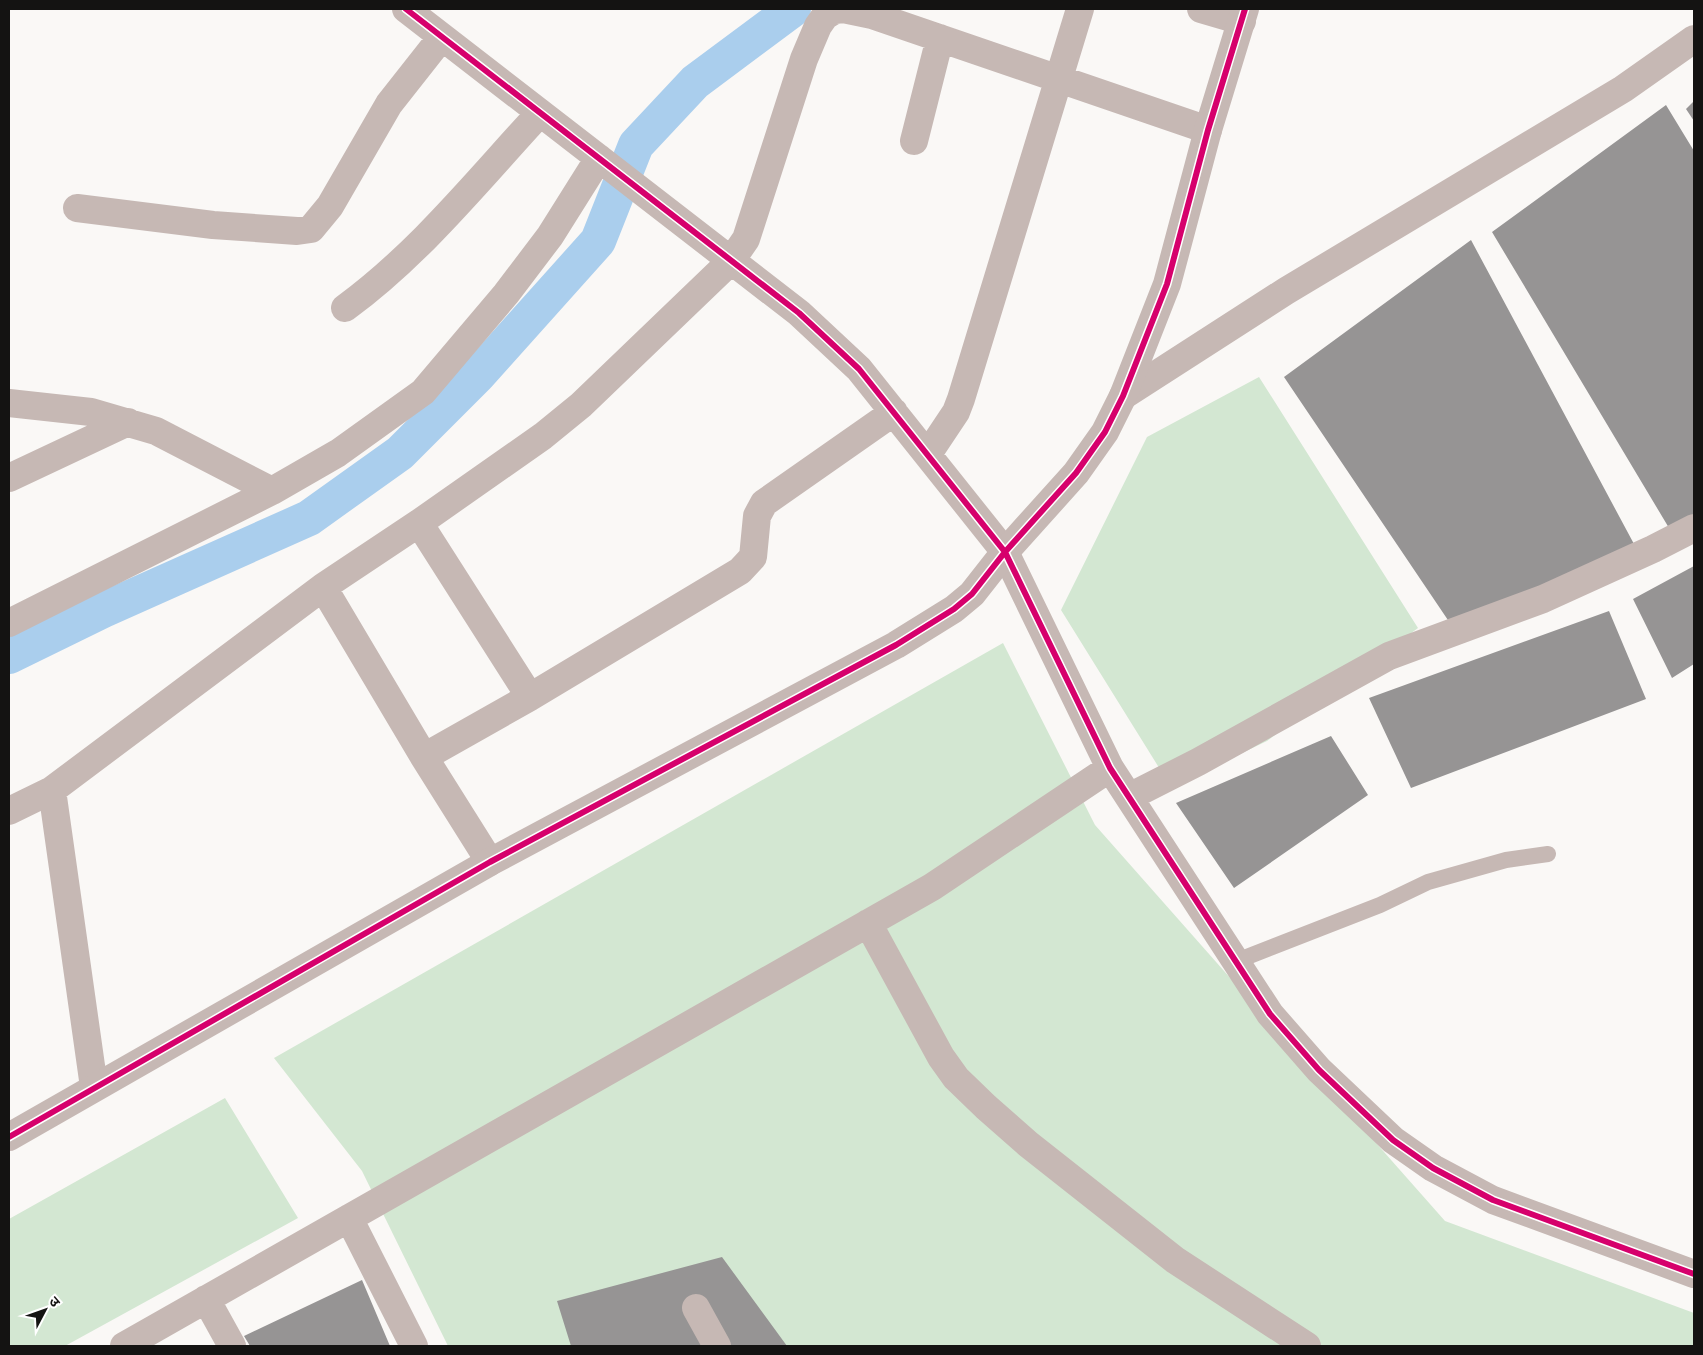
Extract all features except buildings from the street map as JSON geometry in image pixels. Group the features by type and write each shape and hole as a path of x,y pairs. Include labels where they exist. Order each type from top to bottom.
{"street":[{"path":"406,9 441,38 799,313 859,369 1005,552 1110,768 1131,796 1234,962 1270,1014 1319,1070 1393,1140 1433,1168 1493,1200 1694,1274"},
{"path":"9,811 52,790 323,587 419,523 542,436 581,405 731,261 746,239 752,223 804,58 825,16 835,10 843,9 872,15 1208,130"},
{"path":"928,454 956,412 961,399 1080,9"},
{"path":"9,1137 490,862 896,645 946,614 972,594 1005,552 1076,473 1105,432 1123,396 1167,284 1208,130 1243,15 1201,9"},
{"path":"77,208 213,225 297,232 311,229 330,206 389,104 441,38"},
{"path":"914,140 940,38"},
{"path":"1123,396 1286,291 1623,89 1694,39"},
{"path":"345,308 381,279 440,222 540,113"},
{"path":"9,623 272,491 338,453 423,392 506,294 550,236 599,158"},
{"path":"9,403 91,412 128,422 180,442 272,491"},
{"path":"424,757 530,697 740,571 753,557 757,516 764,503 894,412"},
{"path":"9,478 128,422"},
{"path":"419,523 530,697"},
{"path":"1131,796 1198,762 1389,656 1543,600 1654,549 1694,528"},
{"path":"323,587 424,757 490,862"},
{"path":"124,1346 932,887 1110,768"},
{"path":"52,790 94,1087"},
{"path":"868,923 941,1057 956,1078 1028,1144 1174,1260 1307,1346"},
{"path":"349,1218 414,1346"},
{"path":"206,1299 232,1346"},
{"path":"696,1308 717,1346"}],"lane":[{"path":"1234,962 1380,905 1428,882 1506,860 1548,854"}],"green space":[{"path":"1259,377 1418,628 1267,741 1171,787 1061,610 1147,437"},
{"path":"1003,643 1095,825 1445,1221 1694,1313 1694,1346 448,1346 362,1171 274,1058"},
{"path":"225,1098 298,1218 65,1346 9,1346 9,1219"}],"waterway":[{"path":"9,656 103,610 309,518 400,453 478,375 598,241 636,145 695,82 793,9"}],"cycle path":[{"path":"406,9 799,313 859,369 1005,552 1110,768 1270,1014 1319,1070 1393,1140 1433,1168 1493,1200 1694,1274"},
{"path":"9,1137 490,862 896,645 954,609 972,594 1005,552 1076,473 1105,432 1123,396 1167,284 1208,130 1245,9"}]}
